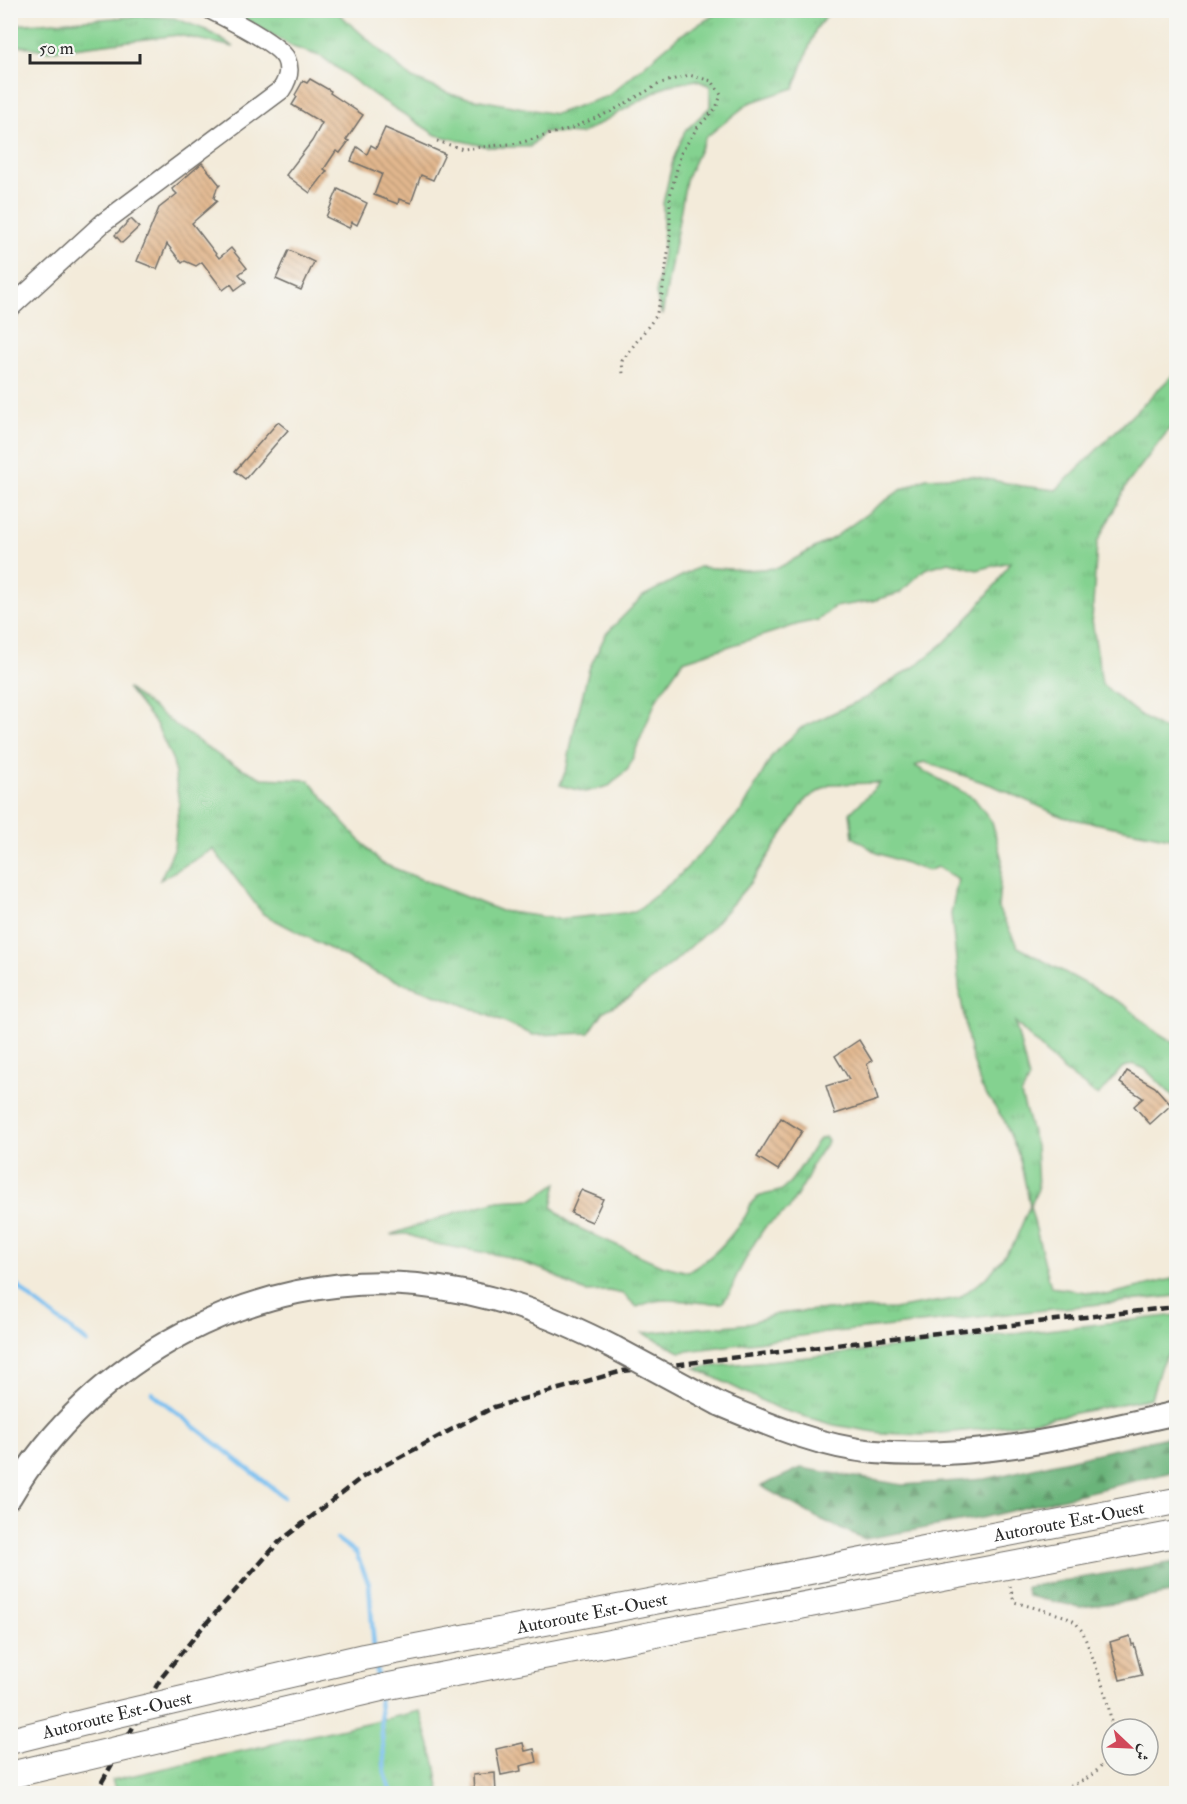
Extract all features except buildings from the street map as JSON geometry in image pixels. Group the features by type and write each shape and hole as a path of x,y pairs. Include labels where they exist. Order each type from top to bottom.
{"highway":[{"name":"Autoroute Est-Ouest","path":"10,1741 364,1657 1176,1501"},
{"name":"Autoroute Est-Ouest","path":"10,1774 389,1686 1176,1534"}],"main road":[{"path":"10,1497 68,1420 141,1358 214,1320 270,1298 308,1290 381,1284 416,1285 451,1290 485,1296 536,1311 570,1325 719,1404 784,1431 874,1452 968,1452 1041,1444 1176,1413"}],"street":[{"path":"10,308 103,223 273,96 286,82 289,75 288,66 280,50 211,10"}],"path":[{"path":"437,141 463,149 519,142 572,128 612,111 661,83 688,75 712,81 721,95 716,108 697,128 681,153 669,196 670,239 662,294 656,316 622,361 623,374"},
{"path":"1005,1567 1014,1602 1064,1616 1075,1622 1083,1632 1112,1718 1112,1746 1105,1760 1094,1773 1052,1794"}],"green space":[{"path":"231,11 336,11 410,77 453,95 555,114 608,96 679,36 721,11 831,11 816,29 794,88 749,103 705,138 686,180 662,316 656,294 663,251 663,203 673,160 685,131 710,107 710,86 696,80 666,86 581,134 544,132 530,147 488,147 436,135 374,95 322,57 293,47"},
{"path":"144,16 174,18 206,30 234,47 178,35 49,51 11,44 11,25"},
{"path":"1176,372 1176,420 1128,483 1097,543 1092,620 1102,684 1147,720 1166,730 1176,732 1176,839 1063,817 994,786 924,762 915,766 974,798 992,822 1002,860 998,908 1018,947 1125,1005 1155,1031 1176,1044 1176,1099 1145,1069 1133,1064 1122,1068 1098,1096 1062,1069 1015,1022 1029,1079 1021,1095 1036,1146 1038,1189 1030,1206 1051,1287 1107,1295 1176,1278 1176,1296 816,1334 680,1352 643,1333 745,1324 777,1314 815,1310 894,1309 959,1298 989,1275 1014,1243 1030,1205 1019,1156 1004,1120 981,1087 970,1050 960,994 951,914 958,879 937,867 928,871 877,853 853,837 850,813 880,783 831,784 806,799 750,883 714,925 675,961 630,997 604,1011 589,1033 533,1035 459,1003 378,974 263,914 213,849 160,880 174,849 179,803 173,761 156,724 127,688 227,761 262,778 309,780 342,821 381,863 501,911 559,919 635,912 678,877 742,810 772,756 801,728 865,698 914,667 944,643 970,616 997,583 1010,562 977,570 949,562 925,569 900,593 872,601 834,607 818,620 683,661 657,698 628,769 609,786 585,792 560,785 567,767 589,669 606,634 643,596 699,567 746,570 778,568 833,538 899,491 926,478 972,476 1056,490"},
{"path":"825,1137 828,1141 811,1166 808,1177 789,1209 765,1227 736,1277 730,1293 722,1303 663,1300 637,1307 623,1294 609,1291 586,1292 549,1272 504,1256 430,1243 407,1234 390,1235 498,1201 533,1199 557,1183 552,1207 572,1225 661,1265 688,1272 713,1255 726,1242 756,1198 779,1191 788,1185 818,1140"},
{"path":"1176,1315 1176,1342 1161,1365 1151,1398 1030,1422 974,1430 922,1435 881,1433 834,1425 779,1409 695,1368 839,1354"},
{"path":"1176,1435 1176,1471 981,1518 865,1539 818,1518 761,1486 801,1468 903,1485 986,1479"},
{"path":"1176,1562 1176,1592 1080,1607 1027,1596 1026,1587"},
{"path":"420,1711 435,1763 440,1793 117,1794 112,1780"}],"waterway":[{"path":"10,1278 29,1297 87,1342"},
{"path":"152,1393 284,1497"},
{"path":"337,1539 356,1553 369,1584 374,1647"},
{"path":"376,1662 377,1680"},
{"path":"379,1698 385,1773 392,1794"}],"railway":[{"path":"95,1794 161,1678 201,1629 279,1542 361,1478 494,1407 623,1371 1176,1307"}]}
